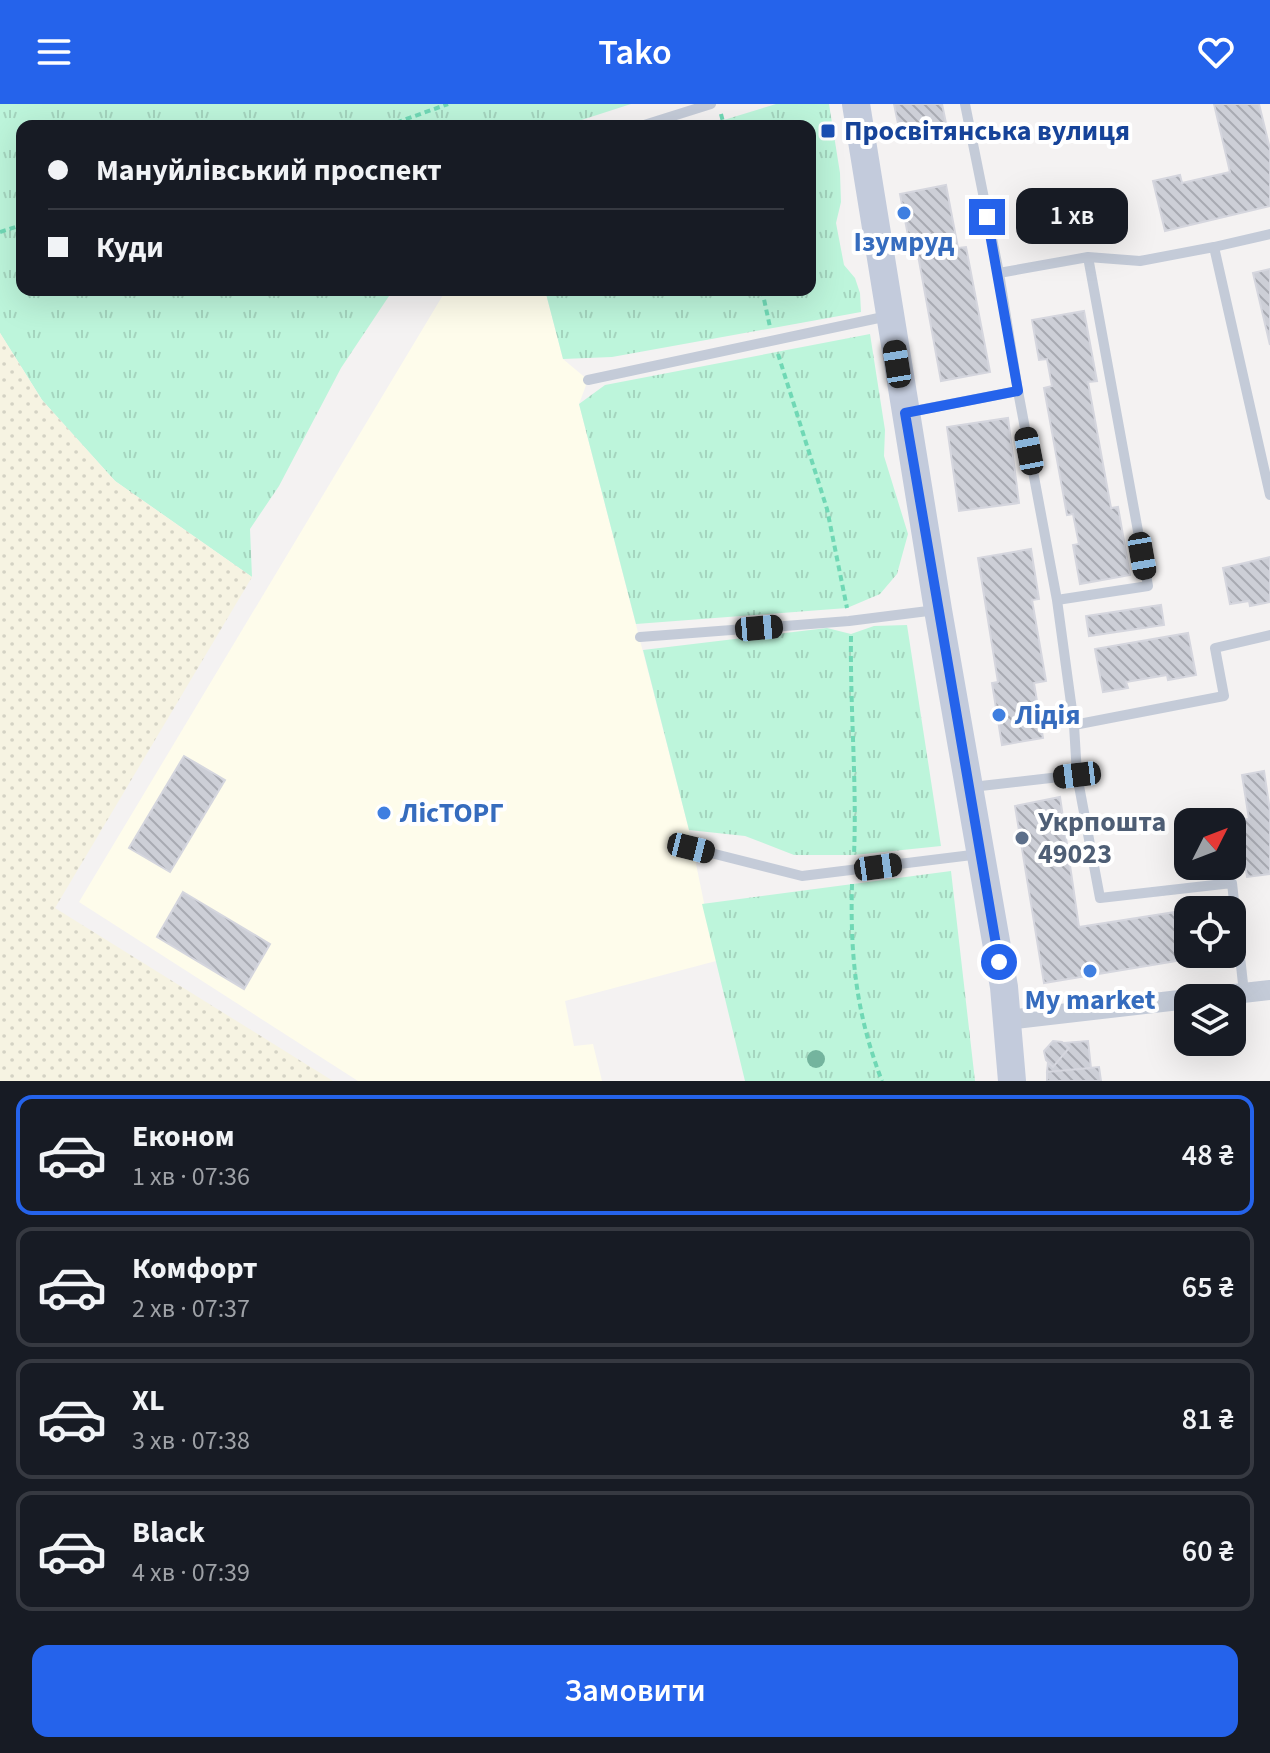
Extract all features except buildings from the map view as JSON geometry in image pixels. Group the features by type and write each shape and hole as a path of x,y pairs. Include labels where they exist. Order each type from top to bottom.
{"main road":[{"path":"856,104 938,610 1004,987 1012,1081"}],"street":[{"path":"1246,993 1270,990"},
{"path":"1007,1020 1174,1001"}],"lane":[{"path":"660,120 711,104"},
{"path":"965,104 999,273 1057,600 1074,725 1077,775 1100,898 1232,883 1243,984"},
{"path":"999,273 1088,257 1140,261 1270,234"},
{"path":"1214,247 1270,495"},
{"path":"1057,600 1148,586 1088,257"},
{"path":"588,380 889,315"},
{"path":"905,413 1018,391"},
{"path":"640,637 849,621 938,610"},
{"path":"1074,725 1224,696 1215,648 1270,635"},
{"path":"968,787 1077,775"},
{"path":"691,848 802,876 980,854"}],"path":[{"path":"404,120 448,104"},
{"path":"763,296 773,340 827,509 851,634 850,685 857,795 851,926 854,982 867,1043 882,1081"}],"shaded area":[{"path":"442,296 547,296 563,359 588,380 579,404 689,830 716,961 565,1001 574,1046 593,1044 602,1081 358,1081 79,902"}],"green space":[{"path":"0,104 631,104 582,120 16,120 16,296 389,296 341,368 279,486 250,529 252,577 115,481 42,400 0,333"},
{"path":"776,104 829,104 840,173 841,202 836,223 844,265 855,278 860,293 861,312 612,357 563,359 547,296 816,296 816,120 724,120"},
{"path":"870,334 885,430 884,456 908,534 897,574 880,594 847,608 636,624 579,404 605,385"},
{"path":"907,625 941,846 854,855 794,855 745,836 689,830 643,650 827,628 851,634 874,626"},
{"path":"951,871 975,1081 745,1081 702,904"}],"sand":[{"path":"0,333 42,400 115,481 252,577 55,908 333,1081 0,1081"}],"place":[{"name":"Просвітянська вулиця","path":"828,131"},
{"name":"Ізумруд","path":"904,213"},
{"name":"Лідія","path":"999,715"},
{"name":"ЛісТОРГ","path":"384,813"},
{"name":"Укрпошта 49023","path":"1022,838"},
{"name":"My market","path":"1090,971"}],"route":[{"path":"987,217 1018,391 905,413 999,962"}]}
